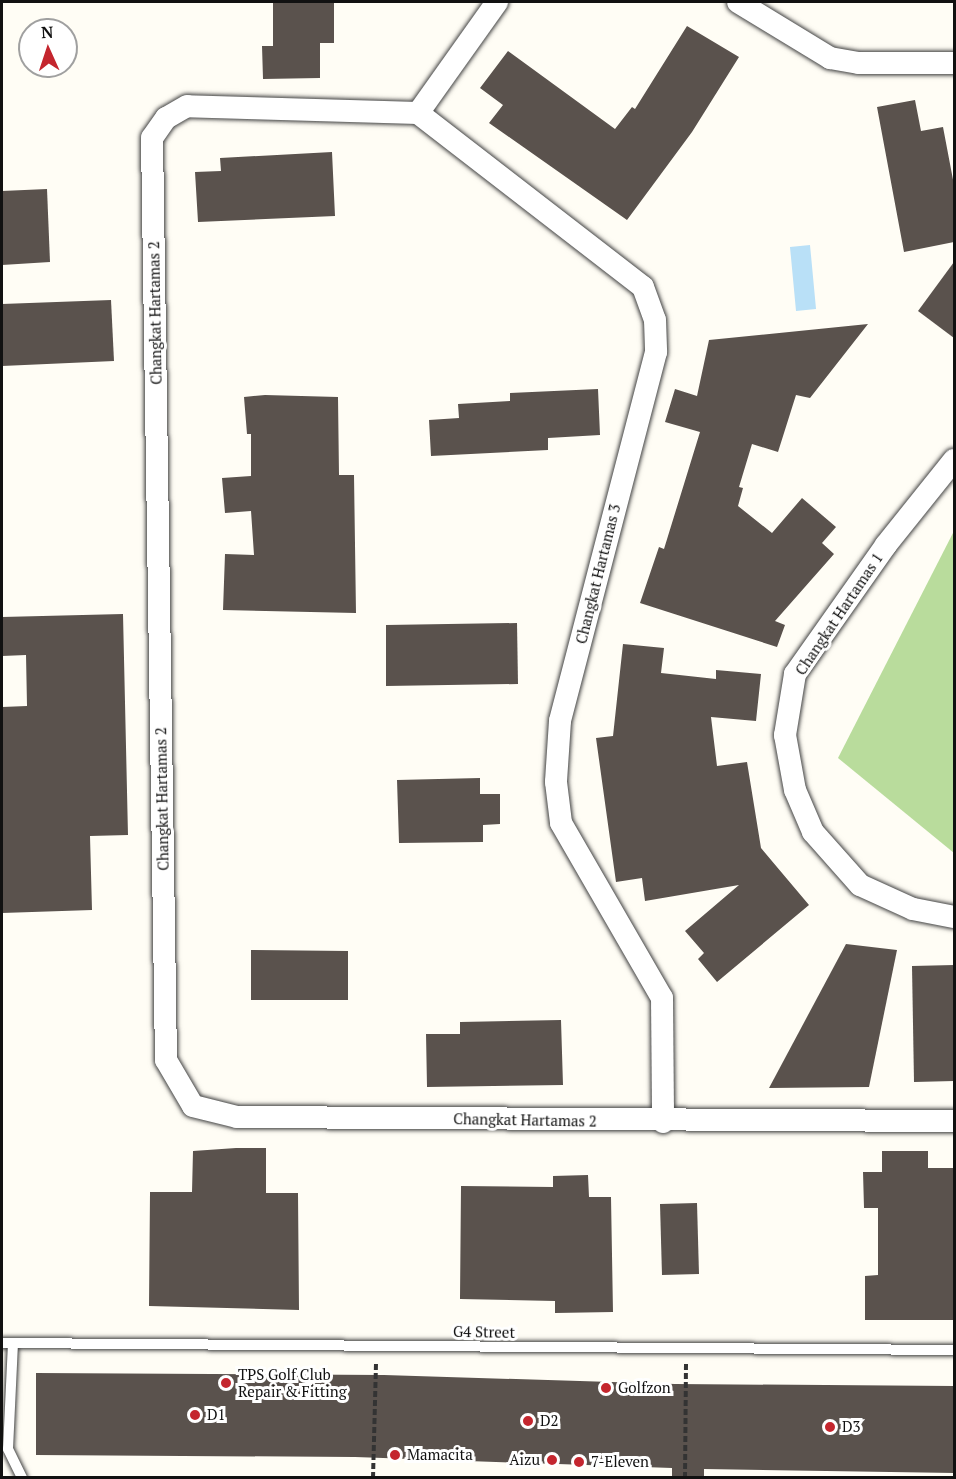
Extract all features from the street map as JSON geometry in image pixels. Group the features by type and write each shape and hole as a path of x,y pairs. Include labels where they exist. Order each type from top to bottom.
{"street":[{"path":"418,113 497,2"},
{"path":"738,2 830,58 859,63 954,63"},
{"name":"Changkat Hartamas 2","path":"418,113 187,106 165,118 152,138 166,1060 193,1106 237,1117 663,1122 954,1121"},
{"name":"Changkat Hartamas 3","path":"418,113 643,287 655,320 656,352 560,721 556,782 561,823 662,999 663,1122"},
{"name":"Changkat Hartamas 1","path":"954,460 886,545 795,674 785,735 795,790 813,832 860,885 913,909 954,917"}],"lane":[{"name":"G4 Street","path":"7,1343 954,1350"},
{"path":"7,1343 8,1449 22,1478"}],"path":[{"path":"373,1478 375,1384"},
{"path":"685,1478 686,1389"}],"green space":[{"path":"954,531 954,853 838,758"}],"water":[{"path":"810,245 816,309 796,311 790,247"}],"building":[{"path":"273,2 334,2 334,43 320,43 320,78 263,79 262,46 273,46"},
{"path":"687,26 739,57 692,132 627,220 489,123 503,105 480,88 508,51 615,129 632,107 635,109"},
{"path":"915,100 921,131 943,127 954,185 954,242 904,252 877,107"},
{"path":"332,152 335,216 198,222 195,172 221,171 220,158"},
{"path":"47,189 50,262 2,265 2,191"},
{"path":"954,262 954,338 918,311"},
{"path":"111,300 114,361 2,366 2,304"},
{"path":"868,324 810,398 796,395 778,452 752,444 739,487 743,488 738,506 772,533 802,498 836,527 822,543 834,554 775,621 785,625 777,647 640,603 659,547 664,549 700,432 665,422 675,389 697,396 709,340"},
{"path":"598,389 600,435 548,438 548,450 431,456 429,420 459,418 458,404 510,401 510,393"},
{"path":"265,395 338,397 339,475 354,475 356,613 223,610 225,554 254,555 251,511 225,513 222,478 251,476 251,434 247,434 244,397"},
{"path":"123,614 128,835 90,836 92,910 2,913 2,707 27,706 26,655 2,656 2,617"},
{"path":"517,623 518,684 386,686 386,625"},
{"path":"623,644 664,648 661,673 716,679 716,670 761,674 756,721 711,717 717,766 747,762 761,848 809,905 717,982 698,959 704,953 685,931 739,885 645,901 642,878 616,882 596,738 613,736"},
{"path":"480,778 480,794 500,794 500,824 483,825 483,842 399,843 397,780"},
{"path":"846,944 897,950 869,1087 769,1088"},
{"path":"251,950 348,951 348,1000 251,1000"},
{"path":"954,965 954,1081 914,1082 912,966"},
{"path":"561,1020 563,1085 427,1087 426,1034 460,1034 460,1022"},
{"path":"266,1148 266,1193 298,1193 299,1310 149,1306 150,1192 192,1192 193,1151"},
{"path":"882,1151 928,1151 928,1168 954,1168 954,1320 865,1320 865,1276 878,1275 878,1208 864,1208 863,1172 882,1172"},
{"path":"588,1175 589,1197 611,1197 613,1312 555,1313 555,1301 460,1299 461,1186 553,1187 553,1176"},
{"path":"697,1203 699,1274 662,1275 660,1204"},
{"path":"36,1373 384,1375 675,1384 954,1386 954,1473 704,1469 704,1478 672,1478 672,1468 355,1457 36,1455"}],"place":[{"name":"TPS Golf Club Repair & Fitting","path":"226,1383"},
{"name":"Golfzon","path":"606,1388"},
{"name":"D1","path":"195,1415"},
{"name":"D2","path":"528,1421"},
{"name":"D3","path":"830,1427"},
{"name":"Mamacita","path":"395,1455"},
{"name":"Aizu","path":"552,1460"},
{"name":"7-Eleven","path":"579,1462"}]}
